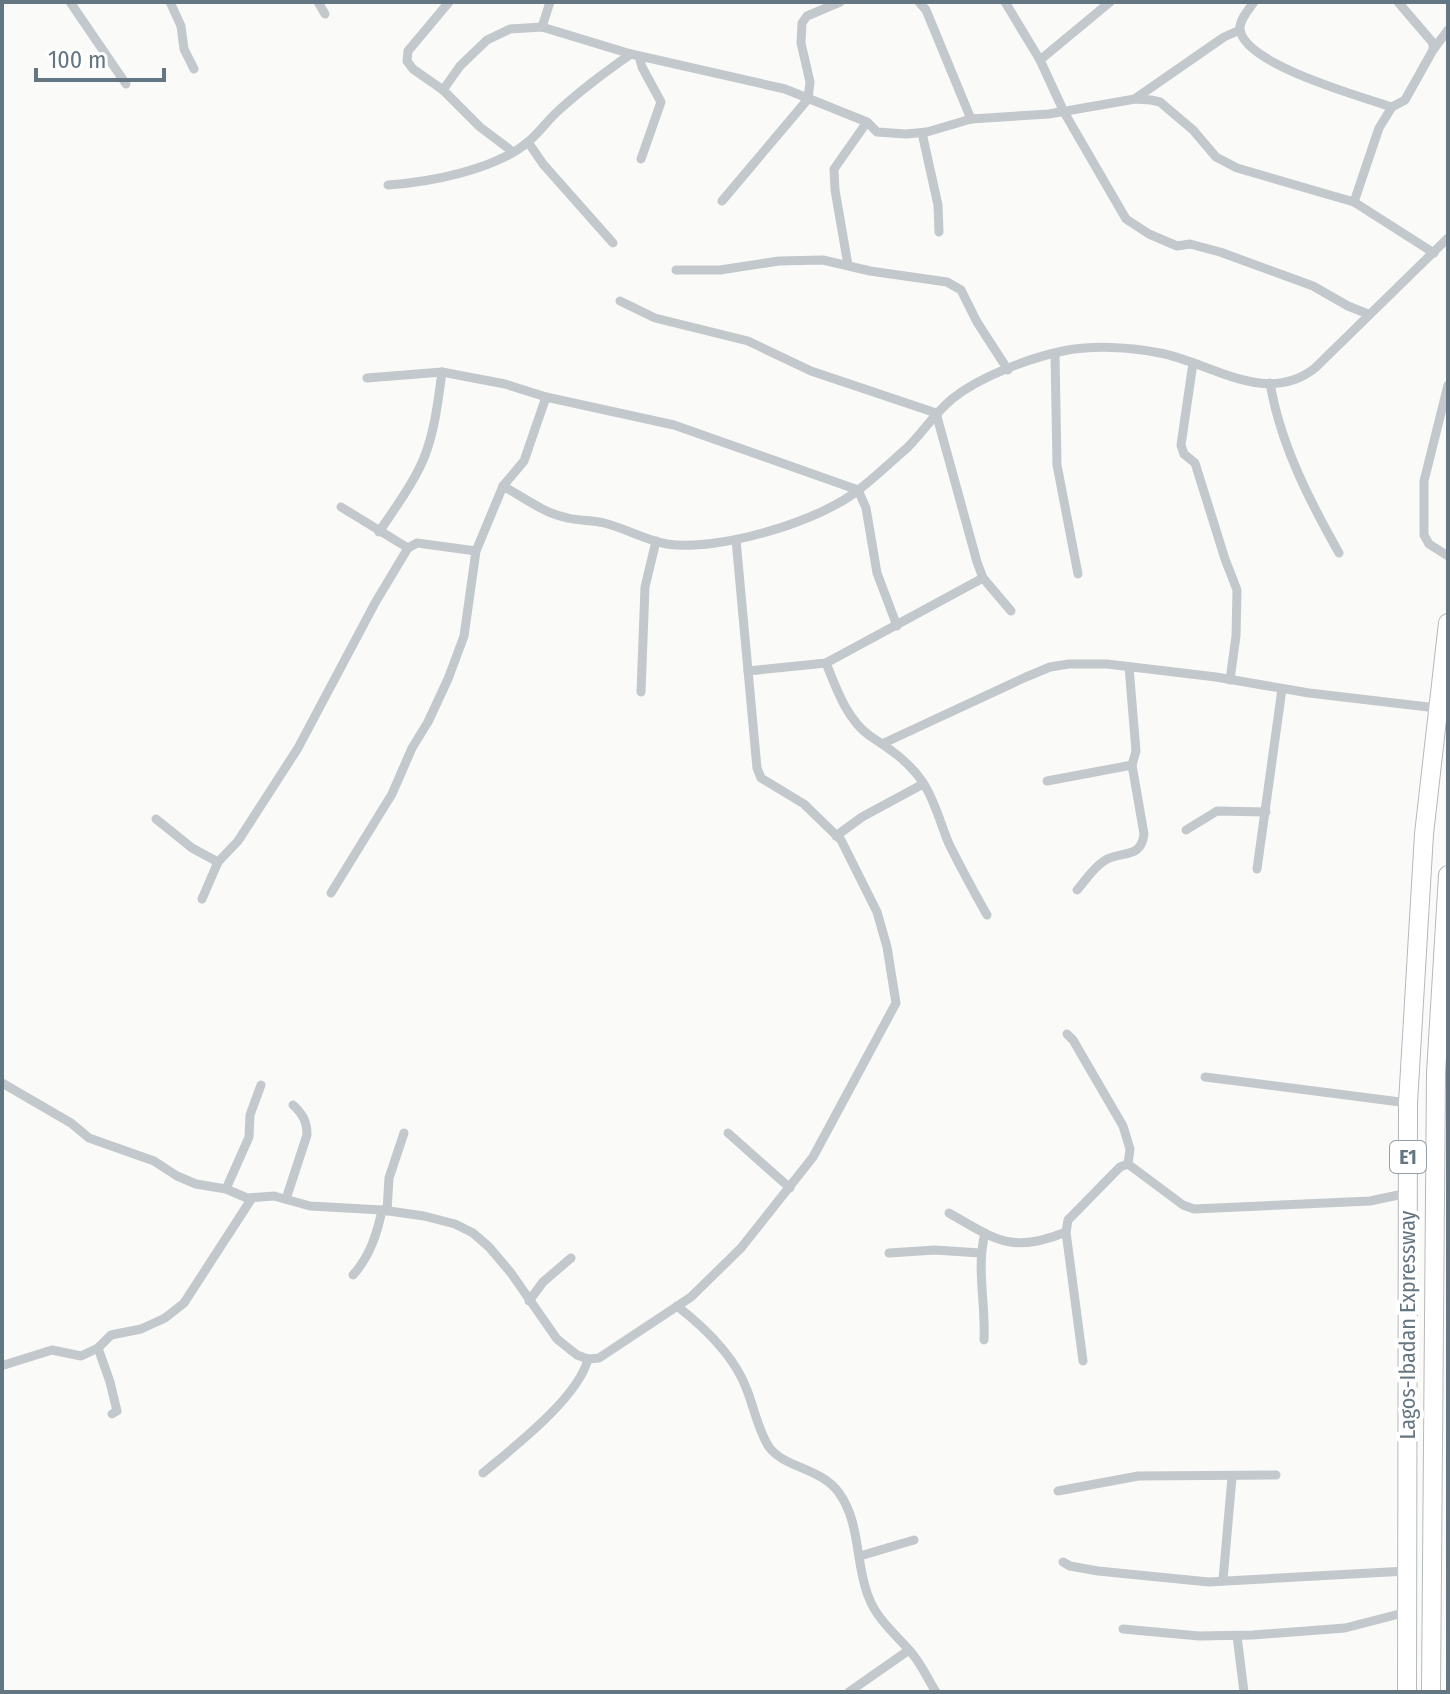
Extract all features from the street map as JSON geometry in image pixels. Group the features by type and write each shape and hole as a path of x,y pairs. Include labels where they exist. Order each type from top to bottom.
{"highway":[{"name":"Lagos-Ibadan Expressway","path":"1407,1692 1408,1103 1424,834 1448,623"},
{"name":"Lagos-Ibadan Expressway","path":"1431,1692 1439,1477 1442,1073 1448,875"}],"street":[{"path":"70,2 126,84"},
{"path":"170,2 181,26 184,49 194,69"},
{"path":"318,2 325,14"},
{"path":"449,2 408,51 407,61 427,81 443,90 480,127 513,152"},
{"path":"542,27 550,2"},
{"path":"722,201 808,99 810,82 801,43 802,23 807,16 840,2"},
{"path":"919,2 926,10 971,119"},
{"path":"1005,2 1126,219 1149,234 1177,246 1190,244 1220,252 1313,286 1368,314"},
{"path":"1040,60 1110,2"},
{"path":"1254,2 1241,22 1240,30 1243,39 1252,47 1285,70 1392,107"},
{"path":"1398,2 1433,43 1433,50"},
{"path":"443,90 460,66 487,40 510,29 542,27 635,55 785,89 867,122 877,132 922,133 971,119 1064,112 1135,99 1160,102 1193,130 1216,157 1237,168 1354,202 1434,253"},
{"path":"1135,99 1224,37 1240,30"},
{"path":"1354,202 1379,128 1392,107 1405,100 1448,30"},
{"path":"388,185 451,175 513,152 528,142 588,83 635,55"},
{"path":"635,55 661,102 641,159"},
{"path":"848,265 834,169 867,122"},
{"path":"922,133 938,205 939,232"},
{"path":"528,142 543,164 613,243"},
{"path":"503,486 551,513 603,523 656,541 688,545 736,540 833,507 858,490 908,446 936,413 971,387 1055,354 1091,349 1132,349 1161,353 1238,379 1292,382 1305,376 1448,238"},
{"path":"676,270 720,270 799,259 823,260 957,285 1008,370"},
{"path":"620,301 655,318 748,341 811,371 936,413"},
{"path":"1055,354 1057,465 1078,574"},
{"path":"1193,363 1181,445 1184,454 1195,463 1237,590 1236,636 1230,680"},
{"path":"367,378 442,372 505,384 546,397 674,425 858,490 866,508 877,573 897,626"},
{"path":"379,532 424,458 435,418 442,372"},
{"path":"1270,383 1273,406 1309,500 1339,553"},
{"path":"1448,385 1431,447 1424,491 1424,535 1429,544 1448,556"},
{"path":"331,893 392,794 448,679 464,636 476,551 503,486 524,461 546,397"},
{"path":"936,413 969,539 983,578 1011,611"},
{"path":"341,507 408,548"},
{"path":"2,1083 71,1123 89,1138 154,1161 189,1181 252,1198 268,1195 310,1206 384,1211 455,1224 473,1233 511,1273 557,1339 577,1355 588,1359 599,1358 691,1297 741,1248 813,1157 896,1003 887,947 877,912 836,836 804,804 761,778 757,768 736,540"},
{"path":"641,692 645,587 656,541"},
{"path":"202,899 218,862 238,841 298,748 375,603 408,548 417,543 476,551"},
{"path":"748,671 826,663 983,578"},
{"path":"826,663 839,698 847,709 868,735 884,743 905,761 923,784 987,915"},
{"path":"884,743 1050,667 1069,664 1129,667 1437,708"},
{"path":"1077,890 1104,861 1138,851 1143,844 1132,765 1136,751 1129,667"},
{"path":"1257,869 1282,689"},
{"path":"1047,781 1132,765"},
{"path":"836,836 862,817 923,784"},
{"path":"1186,830 1225,809 1266,812"},
{"path":"156,819 192,848 218,862"},
{"path":"1067,1034 1123,1126 1130,1149 1128,1164"},
{"path":"1205,1077 1408,1103"},
{"path":"226,1189 249,1137 250,1115 261,1085"},
{"path":"286,1199 307,1135 302,1114 293,1105"},
{"path":"353,1275 364,1263 379,1227 389,1178 404,1133"},
{"path":"728,1133 790,1188"},
{"path":"1128,1164 1183,1205 1194,1209 1345,1203 1408,1193"},
{"path":"1083,1361 1066,1232 1068,1220 1120,1167 1128,1164"},
{"path":"4,1365 52,1350 81,1356 98,1348 111,1335 141,1329 165,1318 184,1303 252,1198"},
{"path":"949,1213 1002,1240 1028,1244 1066,1232"},
{"path":"984,1340 980,1253 985,1233"},
{"path":"889,1253 935,1250 980,1253"},
{"path":"529,1301 543,1282 571,1258"},
{"path":"677,1306 697,1321 735,1367 768,1445 775,1453 828,1480 842,1495 869,1599 879,1616 909,1650 936,1692"},
{"path":"98,1348 117,1411 112,1414"},
{"path":"483,1473 517,1445 572,1389 588,1359"},
{"path":"1058,1491 1138,1476 1276,1475"},
{"path":"1223,1580 1232,1477"},
{"path":"860,1556 914,1540"},
{"path":"1063,1562 1098,1571 1198,1582 1407,1571"},
{"path":"1123,1629 1237,1636 1345,1628 1407,1612"},
{"path":"1237,1636 1244,1692"},
{"path":"849,1692 909,1650"}]}
